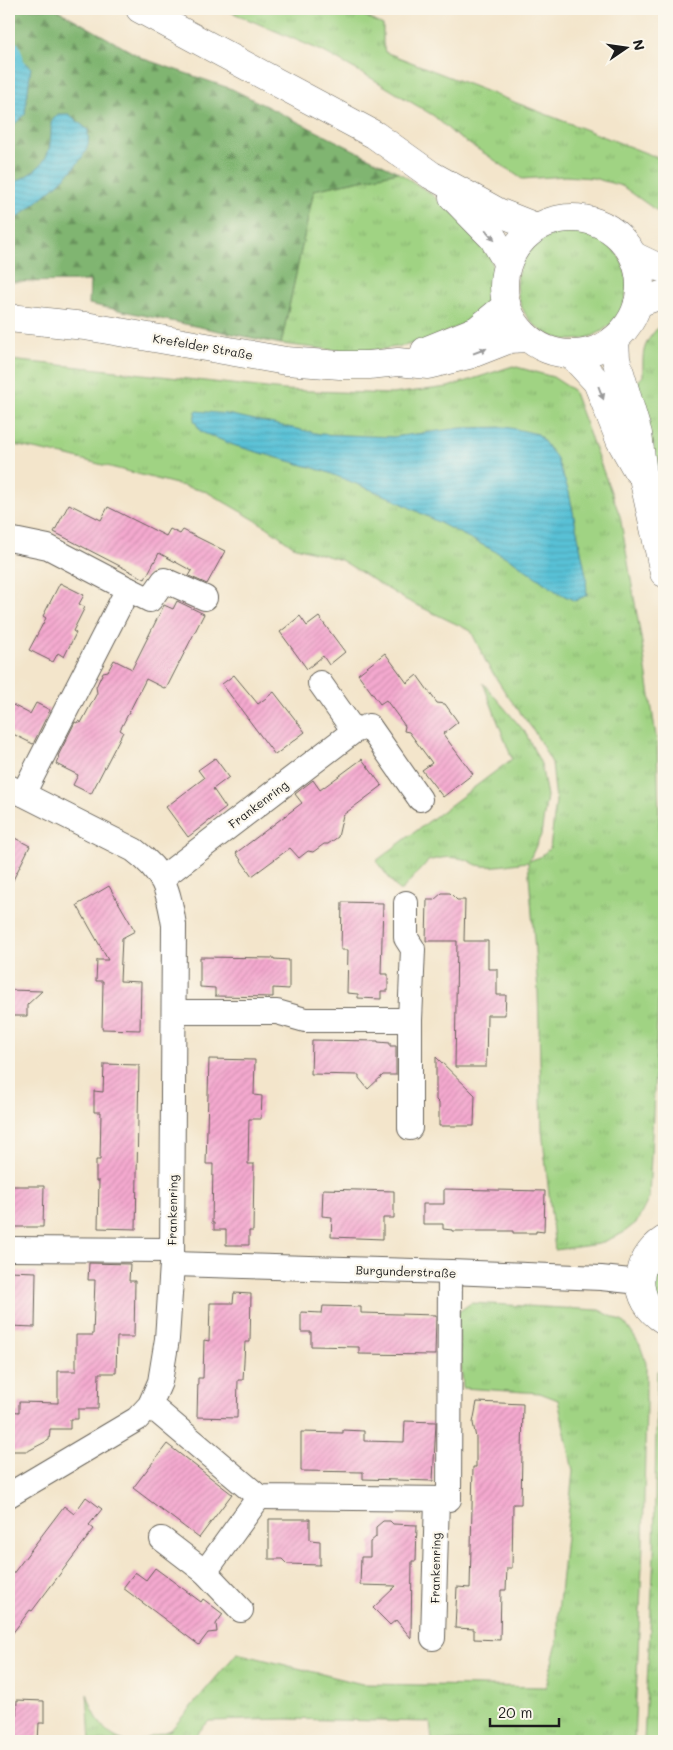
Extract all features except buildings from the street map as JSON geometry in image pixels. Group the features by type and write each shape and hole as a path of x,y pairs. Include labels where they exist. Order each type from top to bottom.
{"main road":[{"path":"140,9 375,135 431,175 498,212 536,227"},
{"path":"431,175 493,238 507,262"},
{"path":"556,218 587,218 612,230 622,239 634,256 639,269 641,283 638,303 629,324 615,339 595,351 572,355 555,352 540,347 527,338 515,325 506,306 503,284 507,262 513,249 522,238 536,227 556,218"},
{"path":"634,256 656,267 664,268"},
{"path":"638,303 664,294"},
{"name":"Krefelder Straße","path":"398,362 477,330 506,306"},
{"name":"Krefelder Straße","path":"9,318 85,326 286,360 340,365 398,362 428,365 469,355 510,339 527,338"},
{"path":"615,339 616,359 638,434 644,482 664,573"},
{"path":"572,355 597,382 620,440 644,482"},
{"path":"664,1240 654,1247 643,1263 640,1282 644,1300 655,1315 664,1320"}],"street":[{"path":"9,523 11,524 9,530"},
{"path":"9,539 48,547 150,600 164,580 205,598"},
{"name":"Frankenring","path":"9,1496 136,1419 150,1405 160,1382 167,1339 171,1257 174,1012 174,925 170,895 162,878 149,860 134,850 16,791 128,590"},
{"path":"320,683 354,731 369,726 420,799"},
{"name":"Frankenring","path":"162,878 354,731"},
{"path":"406,903 406,938 413,949 410,1020 410,1128"},
{"path":"174,1012 277,1012 306,1020 410,1020"},
{"name":"Burgunderstraße","path":"9,1249 601,1278 640,1282"},
{"path":"150,1405 259,1497 449,1500 450,1272"},
{"path":"205,1572 259,1497"},
{"name":"Frankenring","path":"434,1638 437,1499"},
{"path":"162,1540 205,1572 241,1610"}],"green space":[{"path":"9,9 56,9 144,59 232,89 398,172 314,190 281,344 89,304 90,281 9,282"},
{"path":"224,9 350,9 383,25 385,52 664,160 664,216 622,186 593,178 565,176 522,179 455,135 434,116 371,78 322,51"},
{"path":"398,172 430,193 467,225 491,257 493,270 490,294 480,312 472,320 425,342 384,349 350,352 281,344 314,190"},
{"path":"572,230 593,234 611,246 623,264 627,285 623,306 611,324 593,336 572,340 551,336 533,324 521,306 517,285 521,264 533,246 551,234"},
{"path":"664,323 664,508 635,384 643,376 643,357 647,342 657,328"},
{"path":"9,360 284,390 392,394 448,387 513,366 553,377 573,390 620,516 657,743 661,943 649,1198 637,1222 623,1233 599,1244 555,1250 542,1130 538,991 528,862 483,866 457,858 428,861 400,892 376,861 512,759 483,683 525,732 541,764 547,796 541,835 529,861 540,857 550,848 556,801 552,763 534,731 487,664 471,631 406,600 341,560 293,546 267,527 207,492 68,456 9,444"},
{"path":"664,1250 664,1309 657,1304 649,1272"},
{"path":"471,1303 599,1310 625,1323 640,1345 646,1363 646,1405 643,1544 634,1741 432,1741 430,1722 286,1719 209,1721 190,1741 139,1741 171,1730 237,1653 362,1684 546,1687 558,1638 558,1612 573,1471 558,1400 540,1393 463,1388 457,1313"},
{"path":"657,1371 664,1371 664,1727 663,1741 644,1741 654,1554"},
{"path":"87,1693 92,1708 104,1728 110,1734 125,1741 90,1741"}],"water":[{"path":"12,57 20,58 31,67 25,114 9,130 9,67"},
{"path":"58,114 69,114 88,130 88,143 84,154 54,188 9,224 9,186 30,174 43,162 50,147 51,122"},
{"path":"196,411 227,414 320,434 393,437 461,428 506,427 538,434 556,457 569,492 586,575 587,595 575,601 557,592 512,560 389,497 324,471 236,446 201,432 194,420"}],"waterway":[{"path":"16,46 20,58 19,66"}]}
